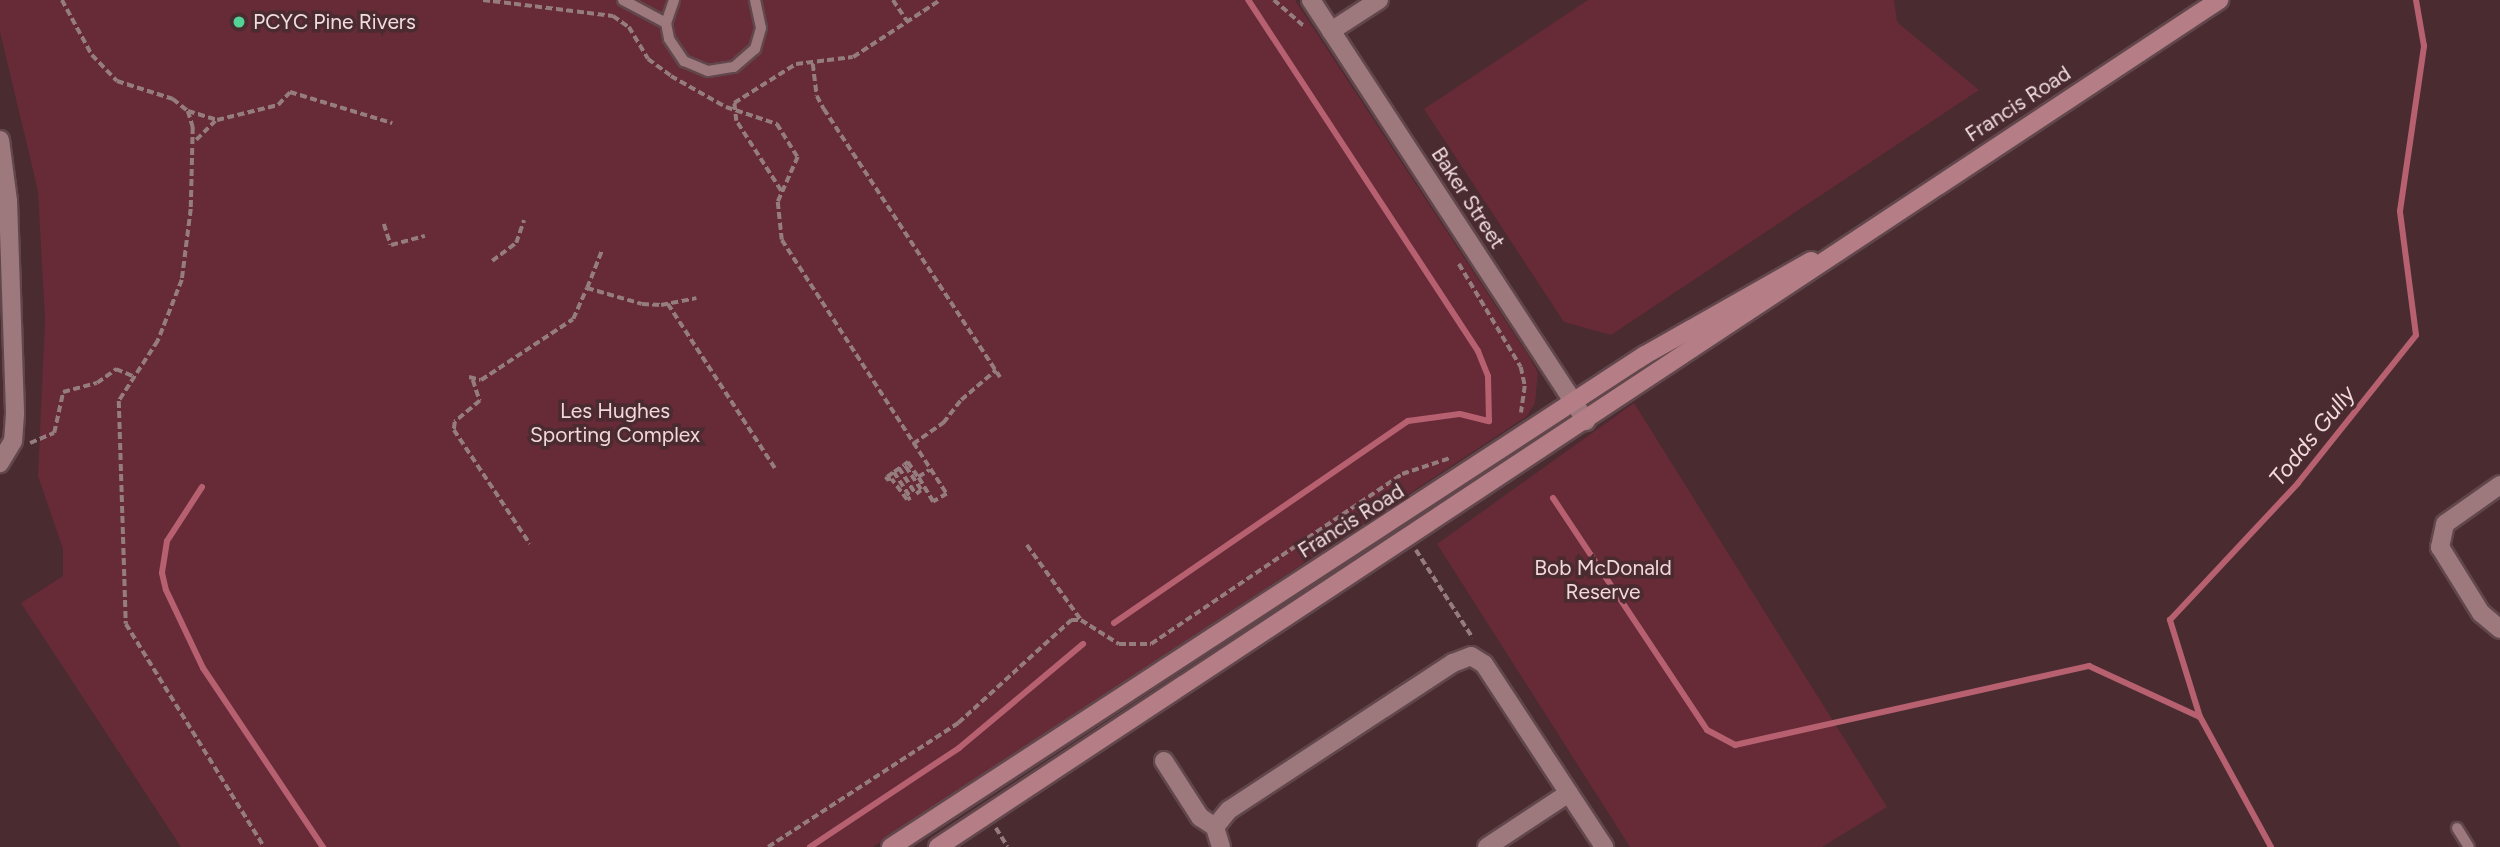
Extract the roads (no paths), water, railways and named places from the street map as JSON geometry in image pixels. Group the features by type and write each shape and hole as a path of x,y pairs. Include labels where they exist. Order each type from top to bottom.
{"main road":[{"name":"Francis Road","path":"891,847 1695,325 1842,246 2219,0"},
{"name":"Francis Road","path":"938,847 1786,290 1842,246"}],"street":[{"name":"Baker Street","path":"1311,0 1586,421"},
{"path":"1331,31 1379,0"},
{"path":"0,140 15,414 13,440 2,462"},
{"path":"2500,485 2445,524 2440,547 2481,613 2500,629"},
{"path":"1215,827 1229,810 1458,660 1475,657 1604,847"},
{"path":"1164,761 1200,817 1215,827 1221,847"},
{"path":"1487,847 1569,793"}],"lane":[{"path":"623,0 666,23"},
{"path":"674,0 666,23 669,39 684,61 695,67 721,71 734,67 755,49 761,28 755,0"},
{"path":"2457,828 2469,847"}],"waterway":[{"path":"1114,623 1408,421 1460,414 1489,421 1488,376 1478,351 1248,0"},
{"name":"Todds Gully","path":"2271,847 2200,717 2170,620 2298,483 2416,335 2400,211 2424,46 2416,0"},
{"path":"202,487 167,541 162,573 166,590 203,668 323,847"},
{"path":"1553,498 1707,730 1735,745 2089,666 2200,717"},
{"path":"810,847 959,748 1083,644"}],"place":[{"name":"PCYC Pine Rivers","path":"239,22"}],"park label":[{"name":"Les Hughes Sporting Complex","path":"615,423"},
{"name":"Bob McDonald Reserve","path":"1603,580"}]}
